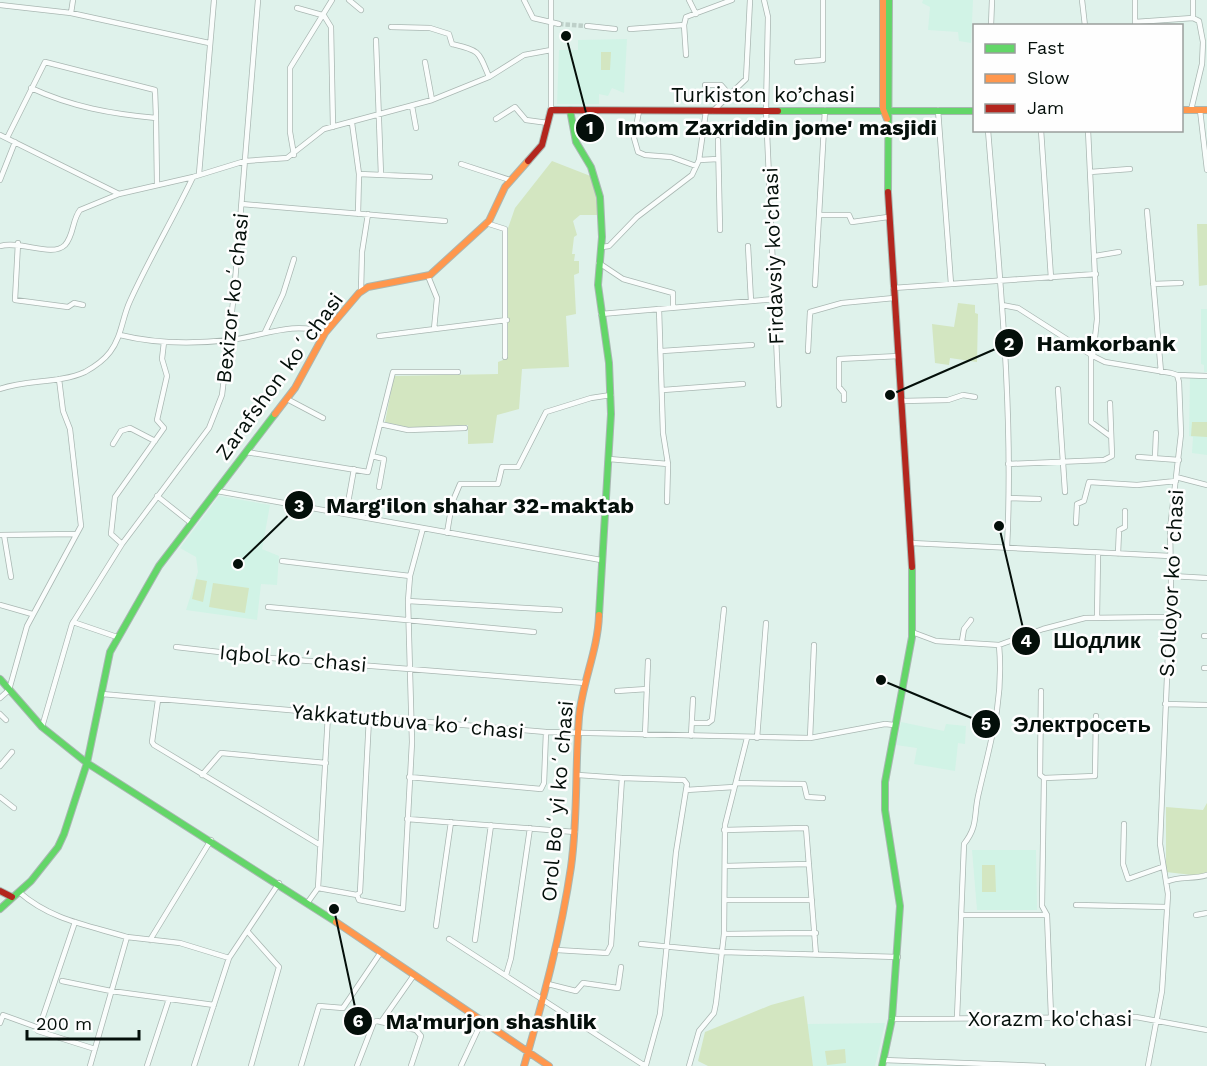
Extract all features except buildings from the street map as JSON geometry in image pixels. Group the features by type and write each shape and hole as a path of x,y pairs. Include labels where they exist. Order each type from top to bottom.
{"main road":[{"path":"883,0 888,121 888,217 903,401 914,595 912,632 894,725 884,800 900,906 892,1019 883,1063"},
{"path":"886,109 889,0"},
{"name":"Turkiston ko’chasi","path":"551,110 973,111"},
{"name":"Zarafshon koʻchasi","path":"0,909 31,881 58,847 87,763 106,664 117,637 159,566 287,399 325,333 362,291 428,276 486,223 510,180 538,153 551,110"},
{"name":"Orol Boʻyi koʻchasi","path":"524,1066 557,950 575,832 578,734 585,683 599,632 601,560 609,459 611,395 597,278 602,247 602,217 597,183 588,160 576,142 570,110"},
{"path":"1183,110 1204,110"},
{"path":"0,680 42,727 87,763 308,902 549,1066"},
{"path":"0,891 12,897"}],"street":[{"path":"71,13 73,0"},
{"path":"199,174 214,0"},
{"name":"Bexizor koʻchasi","path":"42,727 73,622 122,544 209,428 222,395 230,340 258,0"},
{"path":"294,155 290,132 290,68 332,0"},
{"path":"349,0 361,10"},
{"path":"524,0 533,18 559,24"},
{"name":"Zarafshon koʻchasi","path":"551,110 552,0"},
{"path":"689,0 696,14"},
{"path":"686,55 685,18 732,0"},
{"path":"602,247 609,246 645,210 682,185 692,175 699,160 709,111 746,79 750,0"},
{"name":"Firdavsiy ko'chasi","path":"764,0 768,17 766,110 779,405"},
{"path":"797,62 824,60 823,0"},
{"path":"991,24 992,0"},
{"path":"1082,0 1085,24"},
{"path":"1135,0 1135,24 1193,18 1199,21 1205,43 1191,110"},
{"path":"1193,0 1193,18"},
{"path":"0,5 71,13 209,43"},
{"path":"297,8 322,15 331,27 333,126"},
{"path":"630,29 684,25"},
{"path":"587,26 615,29"},
{"path":"391,27 430,28 448,34 452,44 472,48 479,52 489,77"},
{"path":"376,40 381,175"},
{"path":"0,246 18,243 52,251 59,250 70,238 80,210 119,194 193,177 245,160 277,161 294,155 324,129 432,100 489,77 524,55 551,50"},
{"path":"425,62 432,100"},
{"path":"7,138 43,64 56,65 155,90 158,184"},
{"path":"705,85 721,85 728,93"},
{"path":"31,87 64,103 123,115 156,118"},
{"path":"411,105 416,128"},
{"path":"496,119 515,107 527,121 548,123"},
{"path":"815,285 825,110"},
{"path":"938,110 951,284"},
{"path":"1204,110 1207,170"},
{"path":"639,111 634,138 638,152 645,155 671,157 696,166"},
{"path":"352,123 359,174 358,214"},
{"path":"988,132 1002,304 1009,498 1007,548"},
{"path":"1041,132 1051,278"},
{"path":"1088,132 1097,319 1092,355 1091,422 1110,436"},
{"path":"0,135 119,194"},
{"path":"718,140 720,230"},
{"path":"0,180 15,142"},
{"path":"699,160 718,159"},
{"path":"461,164 510,180"},
{"path":"1090,172 1130,169"},
{"path":"359,174 430,177"},
{"path":"0,389 16,383 58,379 92,368 110,352 120,335 130,300 193,177"},
{"path":"242,204 445,220"},
{"path":"1147,211 1161,372"},
{"path":"362,291 362,252 368,214"},
{"path":"819,215 849,216 852,222 888,217"},
{"path":"486,223 505,229 507,320 505,357"},
{"path":"18,243 15,300 69,308 74,303 82,305"},
{"path":"748,246 751,301"},
{"path":"1095,256 1119,252"},
{"path":"266,332 283,294 294,259"},
{"path":"599,263 623,279 673,293 673,307"},
{"path":"893,288 1096,274"},
{"path":"428,276 437,298 434,329"},
{"path":"1153,284 1181,284"},
{"path":"808,351 810,312 842,303 894,298"},
{"path":"601,314 775,299"},
{"path":"1002,304 1018,308 1105,362 1177,375 1207,375"},
{"path":"659,309 663,433 668,464 667,502"},
{"path":"380,336 507,320"},
{"path":"120,335 184,344 230,340 266,332 302,328 325,333"},
{"path":"122,544 111,534 112,503 164,428 157,420 167,376 162,359 164,342"},
{"path":"662,351 753,345"},
{"path":"844,400 843,392 839,387 840,359 899,356"},
{"path":"246,452 368,472 393,372 458,372"},
{"name":"S.Olloyor koʻchasi","path":"1148,1066 1162,991 1167,907 1160,844 1170,529 1179,460 1181,421 1177,375"},
{"path":"0,698 9,690 32,614 81,523 70,429 60,400 58,379"},
{"path":"663,390 743,384"},
{"path":"1058,389 1065,492"},
{"path":"447,533 452,503 460,484 498,484 502,468 520,466 546,412 591,398 611,395"},
{"path":"903,401 948,400 963,395 975,397"},
{"path":"287,399 323,418"},
{"path":"1008,464 1104,460 1112,456 1110,404"},
{"path":"380,424 408,430 465,428"},
{"path":"113,444 121,431 130,428 155,441"},
{"path":"1155,457 1156,433"},
{"path":"372,456 384,459 379,487"},
{"path":"1138,457 1179,460"},
{"path":"609,459 668,464"},
{"path":"346,514 354,469"},
{"path":"1076,523 1077,504 1084,501 1089,482 1137,484 1176,479 1207,485"},
{"path":"216,490 601,560"},
{"path":"157,496 191,523"},
{"path":"1009,498 1039,499"},
{"path":"1118,554 1119,530 1125,527 1125,511"},
{"path":"357,895 359,900 403,909 412,742 408,600 410,576 423,528"},
{"path":"10,577 2,535 76,534"},
{"path":"911,543 1170,556"},
{"path":"1097,618 1098,553"},
{"path":"282,561 410,576"},
{"path":"1170,576 1207,578"},
{"path":"408,600 560,610"},
{"path":"0,606 32,614"},
{"path":"268,607 408,622 534,632"},
{"path":"692,723 708,723 712,720 724,609"},
{"path":"912,632 936,641 999,645 1043,628 1097,618 1168,617"},
{"path":"962,641 964,628 971,620"},
{"path":"73,622 117,637"},
{"path":"757,738 766,623"},
{"path":"810,738 810,683 814,645"},
{"path":"957,1018 964,844 973,833 976,801 997,719 1001,662 999,645"},
{"name":"Iqbol koʻchasi","path":"176,647 585,683"},
{"path":"645,735 648,661"},
{"path":"617,691 647,689"},
{"path":"1041,691 1040,775 1044,777 1095,777 1096,716"},
{"name":"Yakkatutbuva koʻchasi","path":"102,694 328,715 578,734 810,738 885,724 894,725"},
{"path":"691,736 693,699"},
{"path":"158,700 153,744 321,845"},
{"path":"1165,704 1207,705"},
{"path":"0,714 6,720"},
{"path":"308,902 318,888 328,715"},
{"path":"357,895 360,892 369,718"},
{"path":"409,777 541,789 544,783 546,732"},
{"path":"689,1066 700,1028 715,1010 724,934 724,830 747,738"},
{"path":"0,766 12,752"},
{"path":"202,775 221,753 326,763"},
{"path":"450,939 646,1065 658,1023 687,784 684,780 578,775"},
{"path":"1044,777 1042,906 1047,915 1052,1016"},
{"path":"557,950 605,953 610,950 622,778"},
{"path":"686,790 735,785 804,784 807,797 823,798"},
{"path":"0,797 14,808"},
{"path":"407,819 575,832"},
{"path":"436,926 451,822"},
{"path":"1124,824 1123,864 1128,879 1162,867"},
{"path":"475,940 491,825"},
{"path":"724,830 805,826 808,832 808,864 816,933 816,955"},
{"path":"506,975 511,958 530,828"},
{"path":"150,940 211,840"},
{"path":"725,866 808,864"},
{"path":"1166,882 1178,876 1200,878 1207,875"},
{"path":"194,1066 230,958 279,883"},
{"path":"318,888 357,895"},
{"path":"19,892 37,908 75,922 127,937 180,944 230,958"},
{"path":"725,900 812,900"},
{"path":"1076,905 1167,907"},
{"path":"1196,915 1207,913"},
{"path":"962,915 1047,915"},
{"path":"39,1028 75,922"},
{"path":"248,932 279,967 251,1066"},
{"path":"724,934 816,933"},
{"path":"99,1066 90,1065 127,937"},
{"path":"641,944 723,952 898,957"},
{"path":"301,1066 319,1006 343,1008 381,952"},
{"path":"548,984 576,991 583,983 618,988 621,967"},
{"path":"381,1022 414,975"},
{"path":"62,981 111,991 214,1005"},
{"path":"147,1066 169,999"},
{"path":"0,1023 3,1015 39,1028 39,1031 95,1049"},
{"name":"Xorazm ko'chasi","path":"892,1019 1052,1016 1157,1020 1207,1030"},
{"path":"462,1066 482,1021"},
{"path":"357,1066 374,1022 416,1029 421,1036 411,1066"},
{"path":"883,1063 1043,1066"}],"shaded area":[{"path":"923,0 973,0 971,43 959,41 958,32 928,30 930,7 922,3"},
{"path":"627,39 624,93 612,88 608,96 599,94 599,104 557,104 559,50 578,50 578,40"},
{"path":"601,52 611,52 610,70 601,70"},
{"path":"552,161 593,177 599,215 580,215 573,221 577,235 574,237 572,254 575,254 574,261 579,261 579,273 574,275 576,314 566,316 569,367 522,369 519,409 497,415 493,443 468,444 468,425 412,428 385,422 394,376 498,374 498,362 503,360 507,231 515,208"},
{"path":"1197,224 1207,224 1207,285 1199,286"},
{"path":"958,303 975,305 975,313 978,314 977,362 950,358 949,365 935,363 932,324 954,327"},
{"path":"1201,309 1207,309 1207,372 1204,372 1204,365 1201,364"},
{"path":"1190,376 1207,376 1207,455 1192,453 1193,437 1189,436"},
{"path":"1192,422 1207,422 1207,437 1191,436"},
{"path":"219,496 270,505 262,549 279,556 277,585 261,584 257,620 186,610 198,572 196,557 180,548"},
{"path":"196,579 207,581 203,602 192,599"},
{"path":"213,583 249,588 245,613 209,607"},
{"path":"901,722 944,731 946,724 966,726 965,744 958,743 955,771 914,764 917,748 896,745"},
{"path":"1207,803 1207,873 1201,876 1166,872 1166,807 1203,810"},
{"path":"972,850 1036,850 1037,910 977,910"},
{"path":"982,865 995,865 996,892 982,892"},
{"path":"804,996 813,1066 708,1066 698,1061 705,1032 771,1005"},
{"path":"885,1023 875,1066 813,1066 807,1024"},
{"path":"845,1049 846,1063 827,1065 825,1051"}],"tunnel":[{"path":"559,24 587,26"}],"traffic: fast":[{"path":"888,192 889,0"},
{"path":"570,110 576,142 591,167 600,197 602,237 598,285 609,363 611,414 599,615"},
{"path":"778,111 973,111"},
{"path":"0,909 31,881 58,847 64,834 87,763 110,652 159,566 275,414"},
{"path":"882,1066 892,1019 900,906 885,810 885,782 912,637 912,567"},
{"path":"0,679 42,727 87,763 336,922"}],"traffic: slow":[{"path":"883,0 883,109 887,119"},
{"path":"1183,110 1207,110"},
{"path":"275,414 295,388 325,333 359,293 368,287 430,275 489,221 505,187 528,161"},
{"path":"524,1066 551,967 567,892 575,830 579,717 596,641 599,615"},
{"path":"336,922 549,1066"}],"traffic: jam":[{"path":"528,161 542,145 551,110 778,111"},
{"path":"888,192 912,567"},
{"path":"0,891 12,897"}],"place":[{"name":"Imom Zaxriddin jome' masjidi","path":"566,36"},
{"name":"Hamkorbank","path":"890,395"},
{"name":"Шодлик","path":"999,526"},
{"name":"Marg'ilon shahar 32-maktab","path":"238,564"},
{"name":"Электросеть","path":"881,680"},
{"name":"Ma'murjon shashlik","path":"334,909"}]}
